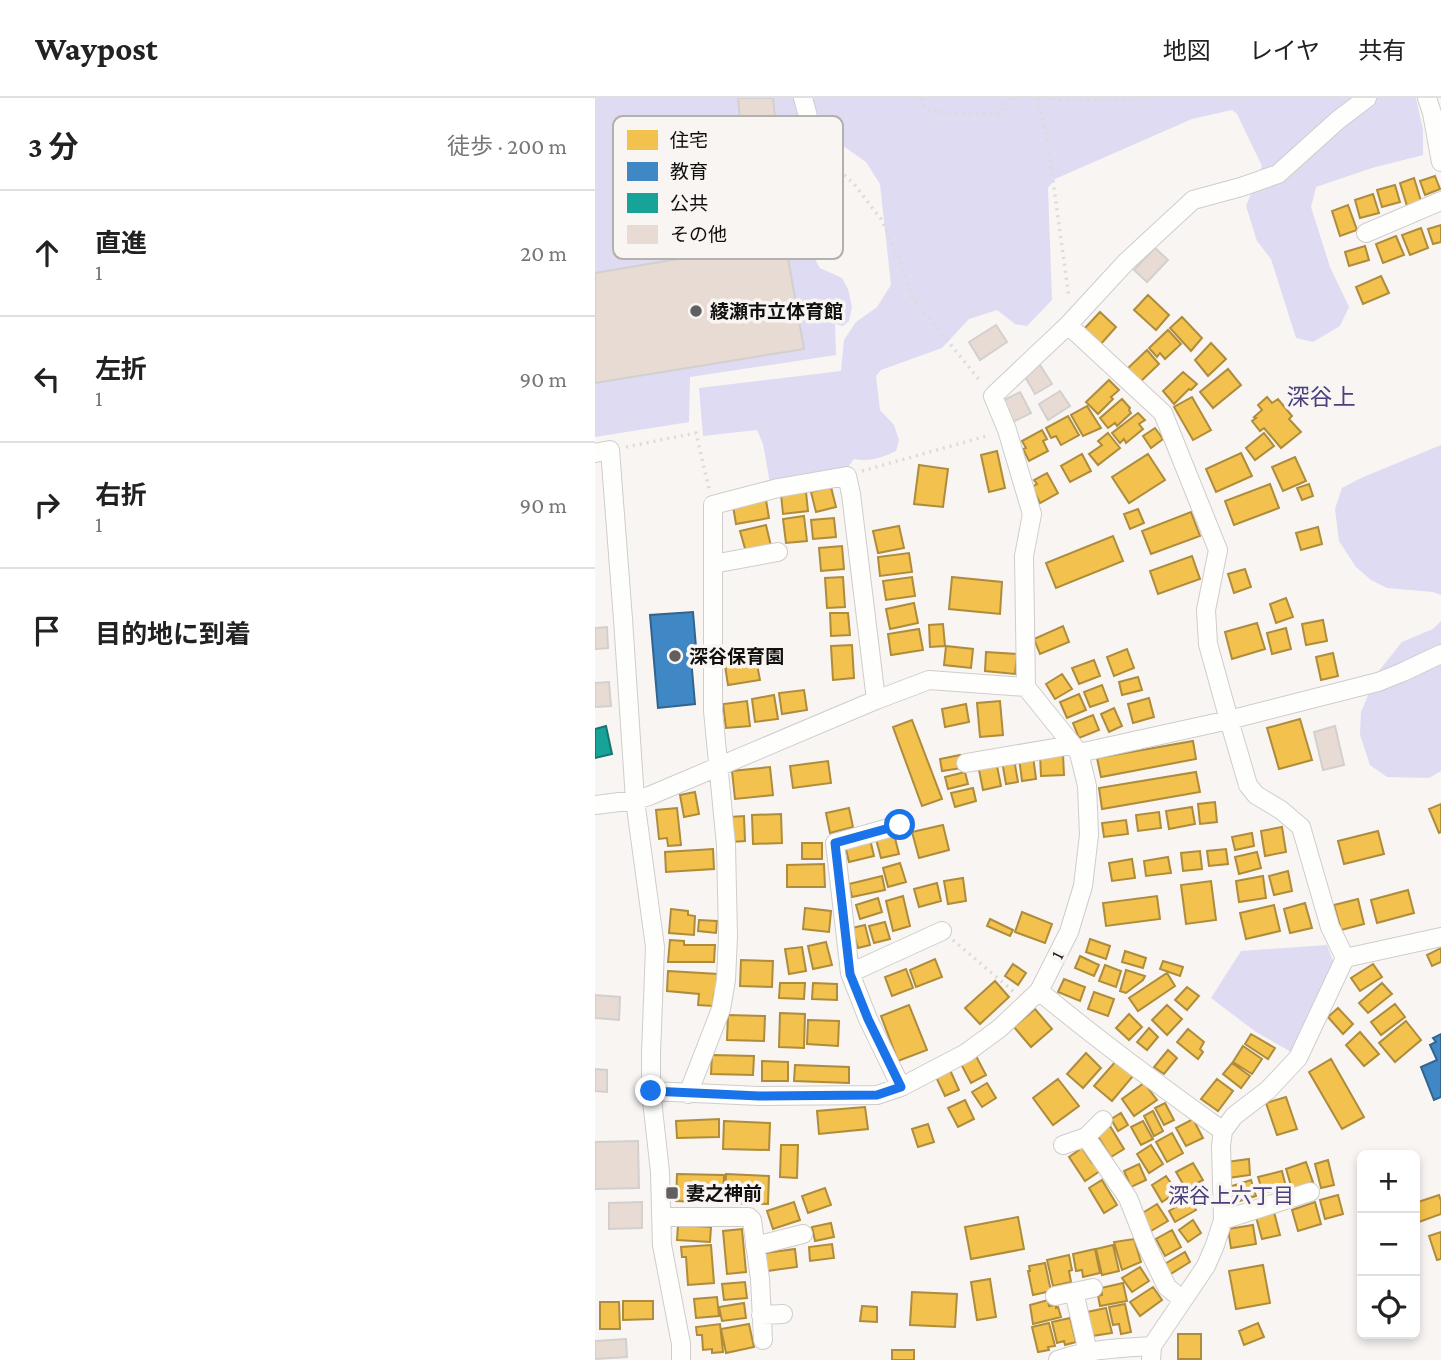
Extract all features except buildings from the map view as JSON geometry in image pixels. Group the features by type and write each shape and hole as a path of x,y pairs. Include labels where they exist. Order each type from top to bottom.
{"street":[{"path":"803,98 808,116"},
{"path":"1075,749 1026,687 1024,556 1032,514 1007,430 993,396 1068,325 1126,262 1193,200 1278,174 1338,120 1367,98"},
{"path":"1427,98 1441,162"},
{"path":"1366,233 1441,201"},
{"path":"1068,325 1163,413 1218,550 1206,610 1208,644 1248,785 1255,795 1281,810 1301,827 1330,927 1345,958"},
{"path":"603,452 624,619 635,800 656,947 651,1091 660,1172 662,1245 681,1344 681,1360"},
{"path":"688,1094 721,1009 726,980 728,936 726,845 713,711 713,505 778,488 847,476 876,700"},
{"path":"713,564 778,552"},
{"path":"966,762 1075,749 1229,720 1378,682 1441,654"},
{"path":"595,805 635,800 654,794 929,680 1026,687"},
{"name":"1","path":"651,1091 759,1096 877,1095 901,1087 966,1053 1000,1028 1039,991 1069,932 1083,886 1089,835 1087,786 1075,749"},
{"path":"900,825 835,843 850,974 868,1019 901,1087"},
{"path":"850,974 942,931"},
{"path":"1345,958 1441,937"},
{"path":"1058,1360 1108,1349 1151,1353 1206,1266 1223,1220 1223,1131 1234,1116 1268,1090 1298,1058 1345,958"},
{"path":"1039,991 1135,1068 1223,1131"},
{"path":"1063,1145 1086,1137 1103,1120"},
{"path":"1086,1137 1128,1198 1167,1287 1183,1300"},
{"path":"1223,1220 1310,1192"},
{"path":"661,1217 749,1217 752,1220 763,1340"},
{"path":"755,1246 803,1234"},
{"path":"1055,1296 1093,1287"},
{"path":"1074,1292 1088,1352"},
{"path":"761,1315 783,1314"}],"path":[{"path":"921,98 926,109 950,114 999,114 1014,98"},
{"path":"1038,98 1048,144 1069,298"},
{"path":"1053,98 1141,98"},
{"path":"843,174 881,219 897,253 912,297 993,396"},
{"path":"847,476 1007,430"},
{"path":"603,452 696,433 713,505"},
{"path":"942,931 1025,1004"}],"shaded area":[{"path":"595,98 795,98 801,116 613,116 613,259 815,259 820,268 842,278 852,307 849,321 843,326 835,324 836,355 690,377 689,422 595,437"},
{"path":"812,98 1416,98 1423,130 1423,155 1372,168 1316,187 1311,207 1330,267 1349,307 1340,326 1313,342 1296,338 1271,259 1257,241 1246,206 1262,166 1237,114 1232,110 1192,119 1055,179 1048,188 1052,300 1027,326 1015,324 997,310 969,319 942,348 881,370 876,376 880,410 894,425 899,440 896,451 876,458 854,459 848,467 770,483 763,444 757,430 703,436 699,388 841,371 844,340 856,322 877,307 891,285 880,184 866,162 843,146 843,116 818,116"},
{"path":"1441,445 1441,595 1387,588 1371,580 1356,567 1339,541 1335,509 1342,488"},
{"path":"1441,621 1441,771 1429,778 1387,777 1370,765 1360,735 1361,712 1378,672 1402,642 1433,629"},
{"path":"1327,945 1333,961 1332,968 1293,1053 1256,1032 1211,998 1241,951"}],"place":[{"name":"綾瀬市立体育館","path":"696,311"},
{"name":"深谷保育園","path":"675,656"},
{"name":"妻之神前","path":"672,1193"}],"district":[{"name":"深谷上","path":"1321,397"},
{"name":"深谷上六丁目","path":"1231,1196"}],"route":[{"path":"651,1091 759,1096 877,1095 901,1087 868,1019 850,974 835,843 900,825"}]}
